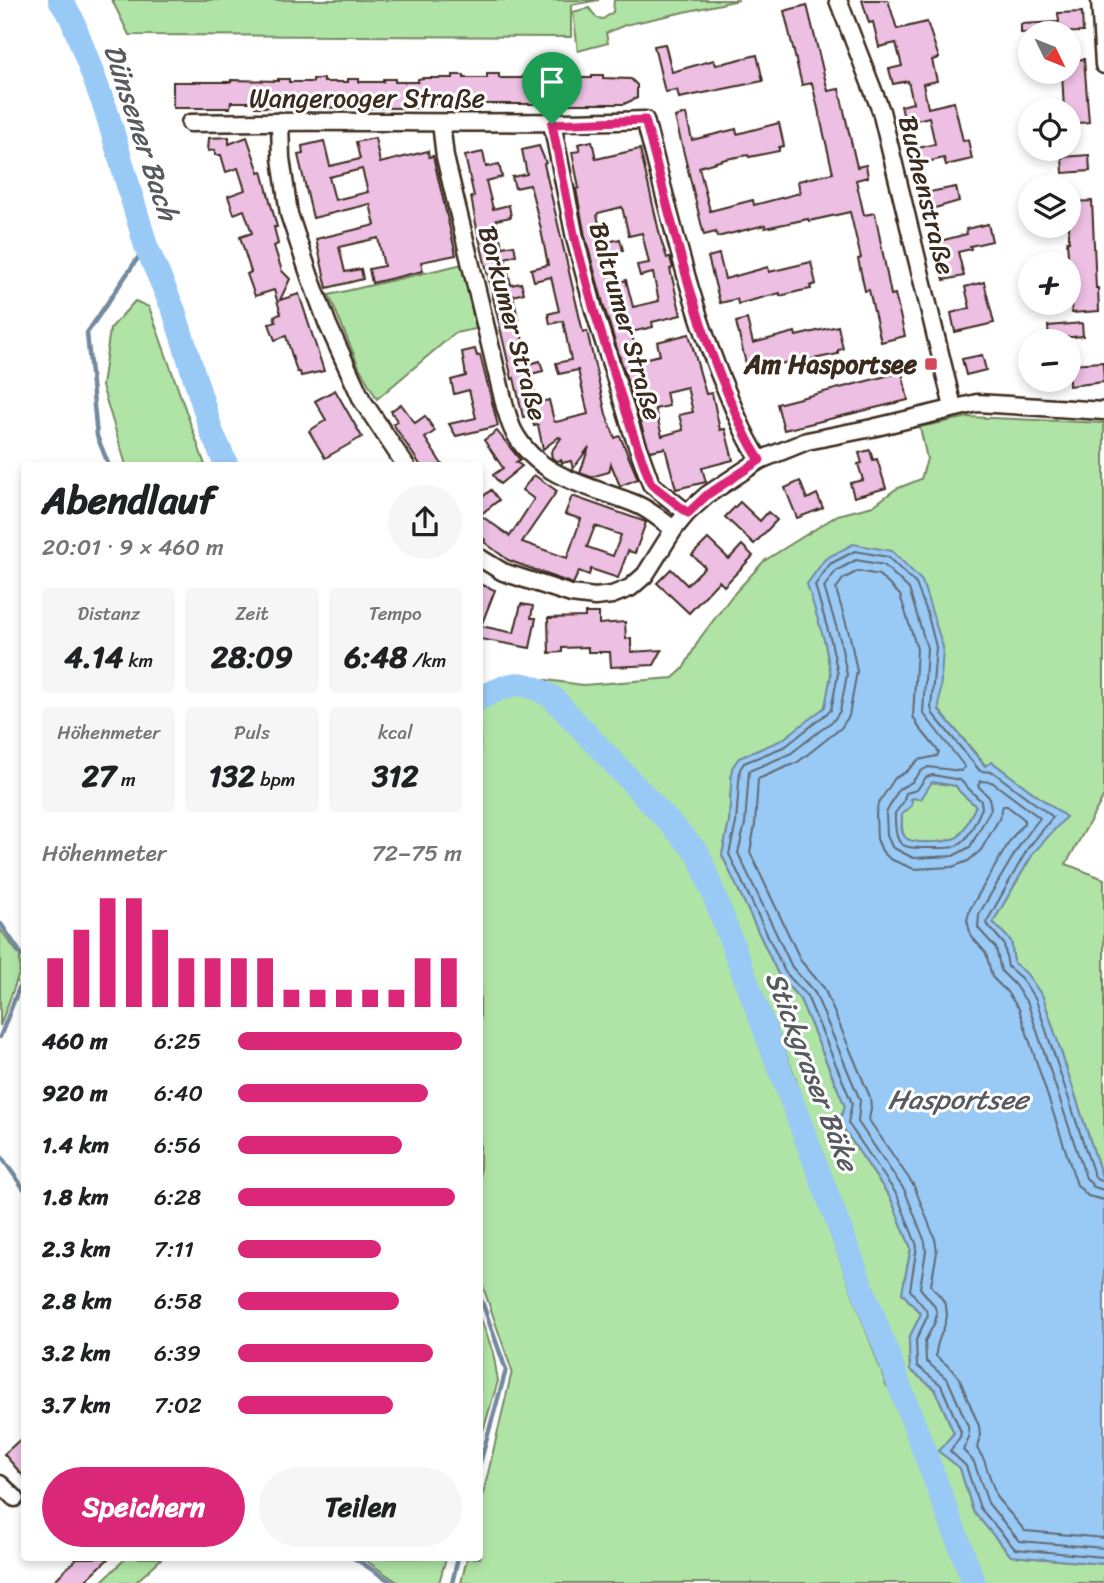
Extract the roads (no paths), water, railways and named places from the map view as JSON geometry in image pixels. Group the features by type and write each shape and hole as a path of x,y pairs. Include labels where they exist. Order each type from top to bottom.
{"street":[{"name":"Buchenstraße","path":"838,0 881,111 953,407"},
{"path":"1100,0 1104,65"},
{"name":"Wangerooger Straße","path":"190,123 280,121 552,124 645,120 680,259 701,326 722,382 751,447 760,460"},
{"path":"280,121 281,158 289,214 310,277 328,325 362,400 402,462"},
{"name":"Borkumer Straße","path":"441,123 445,157 513,432 531,455 553,473 640,506 671,534"},
{"name":"Baltrumer Straße","path":"552,124 575,239 633,434 651,484 688,513"},
{"path":"483,560 503,572 533,584 571,594 595,597 612,595 630,588 645,575 671,534 707,495 760,460 807,441 977,403 1104,411"},
{"path":"0,1484 15,1498"}],"water":[{"name":"Hasportsee","path":"853,544 892,551 922,581 943,647 939,710 985,766 992,762 1066,817 1034,852 993,922 1011,941 1014,963 1026,973 1043,997 1104,1183 1104,1564 1011,1556 973,1511 960,1468 938,1451 954,1433 935,1389 910,1370 909,1338 921,1314 902,1293 911,1248 891,1199 839,1122 845,1106 800,999 779,976 722,855 729,822 732,768 739,758 782,740 825,707 831,675 825,643 807,584 825,559","holes":["932,782 956,786 976,806 959,836 931,842 909,840 903,835 902,814 912,805 911,798 921,799"]}],"waterway":[{"name":"Dünsener Bach","path":"60,0 72,19 106,110 146,246 174,311 212,433 225,462"},
{"path":"107,462 97,436 87,333 146,246"},
{"name":"Stickgraser Bäke","path":"483,697 516,684 531,687 552,697 698,853 974,1583"},
{"path":"1,924 21,954"},
{"path":"0,1037 21,983"},
{"path":"0,1155 21,1185"},
{"path":"483,1305 506,1370 483,1452"},
{"path":"359,1561 393,1583"},
{"path":"452,1583 457,1561"}],"place":[{"name":"Am Hasportsee","path":"931,364"}]}
